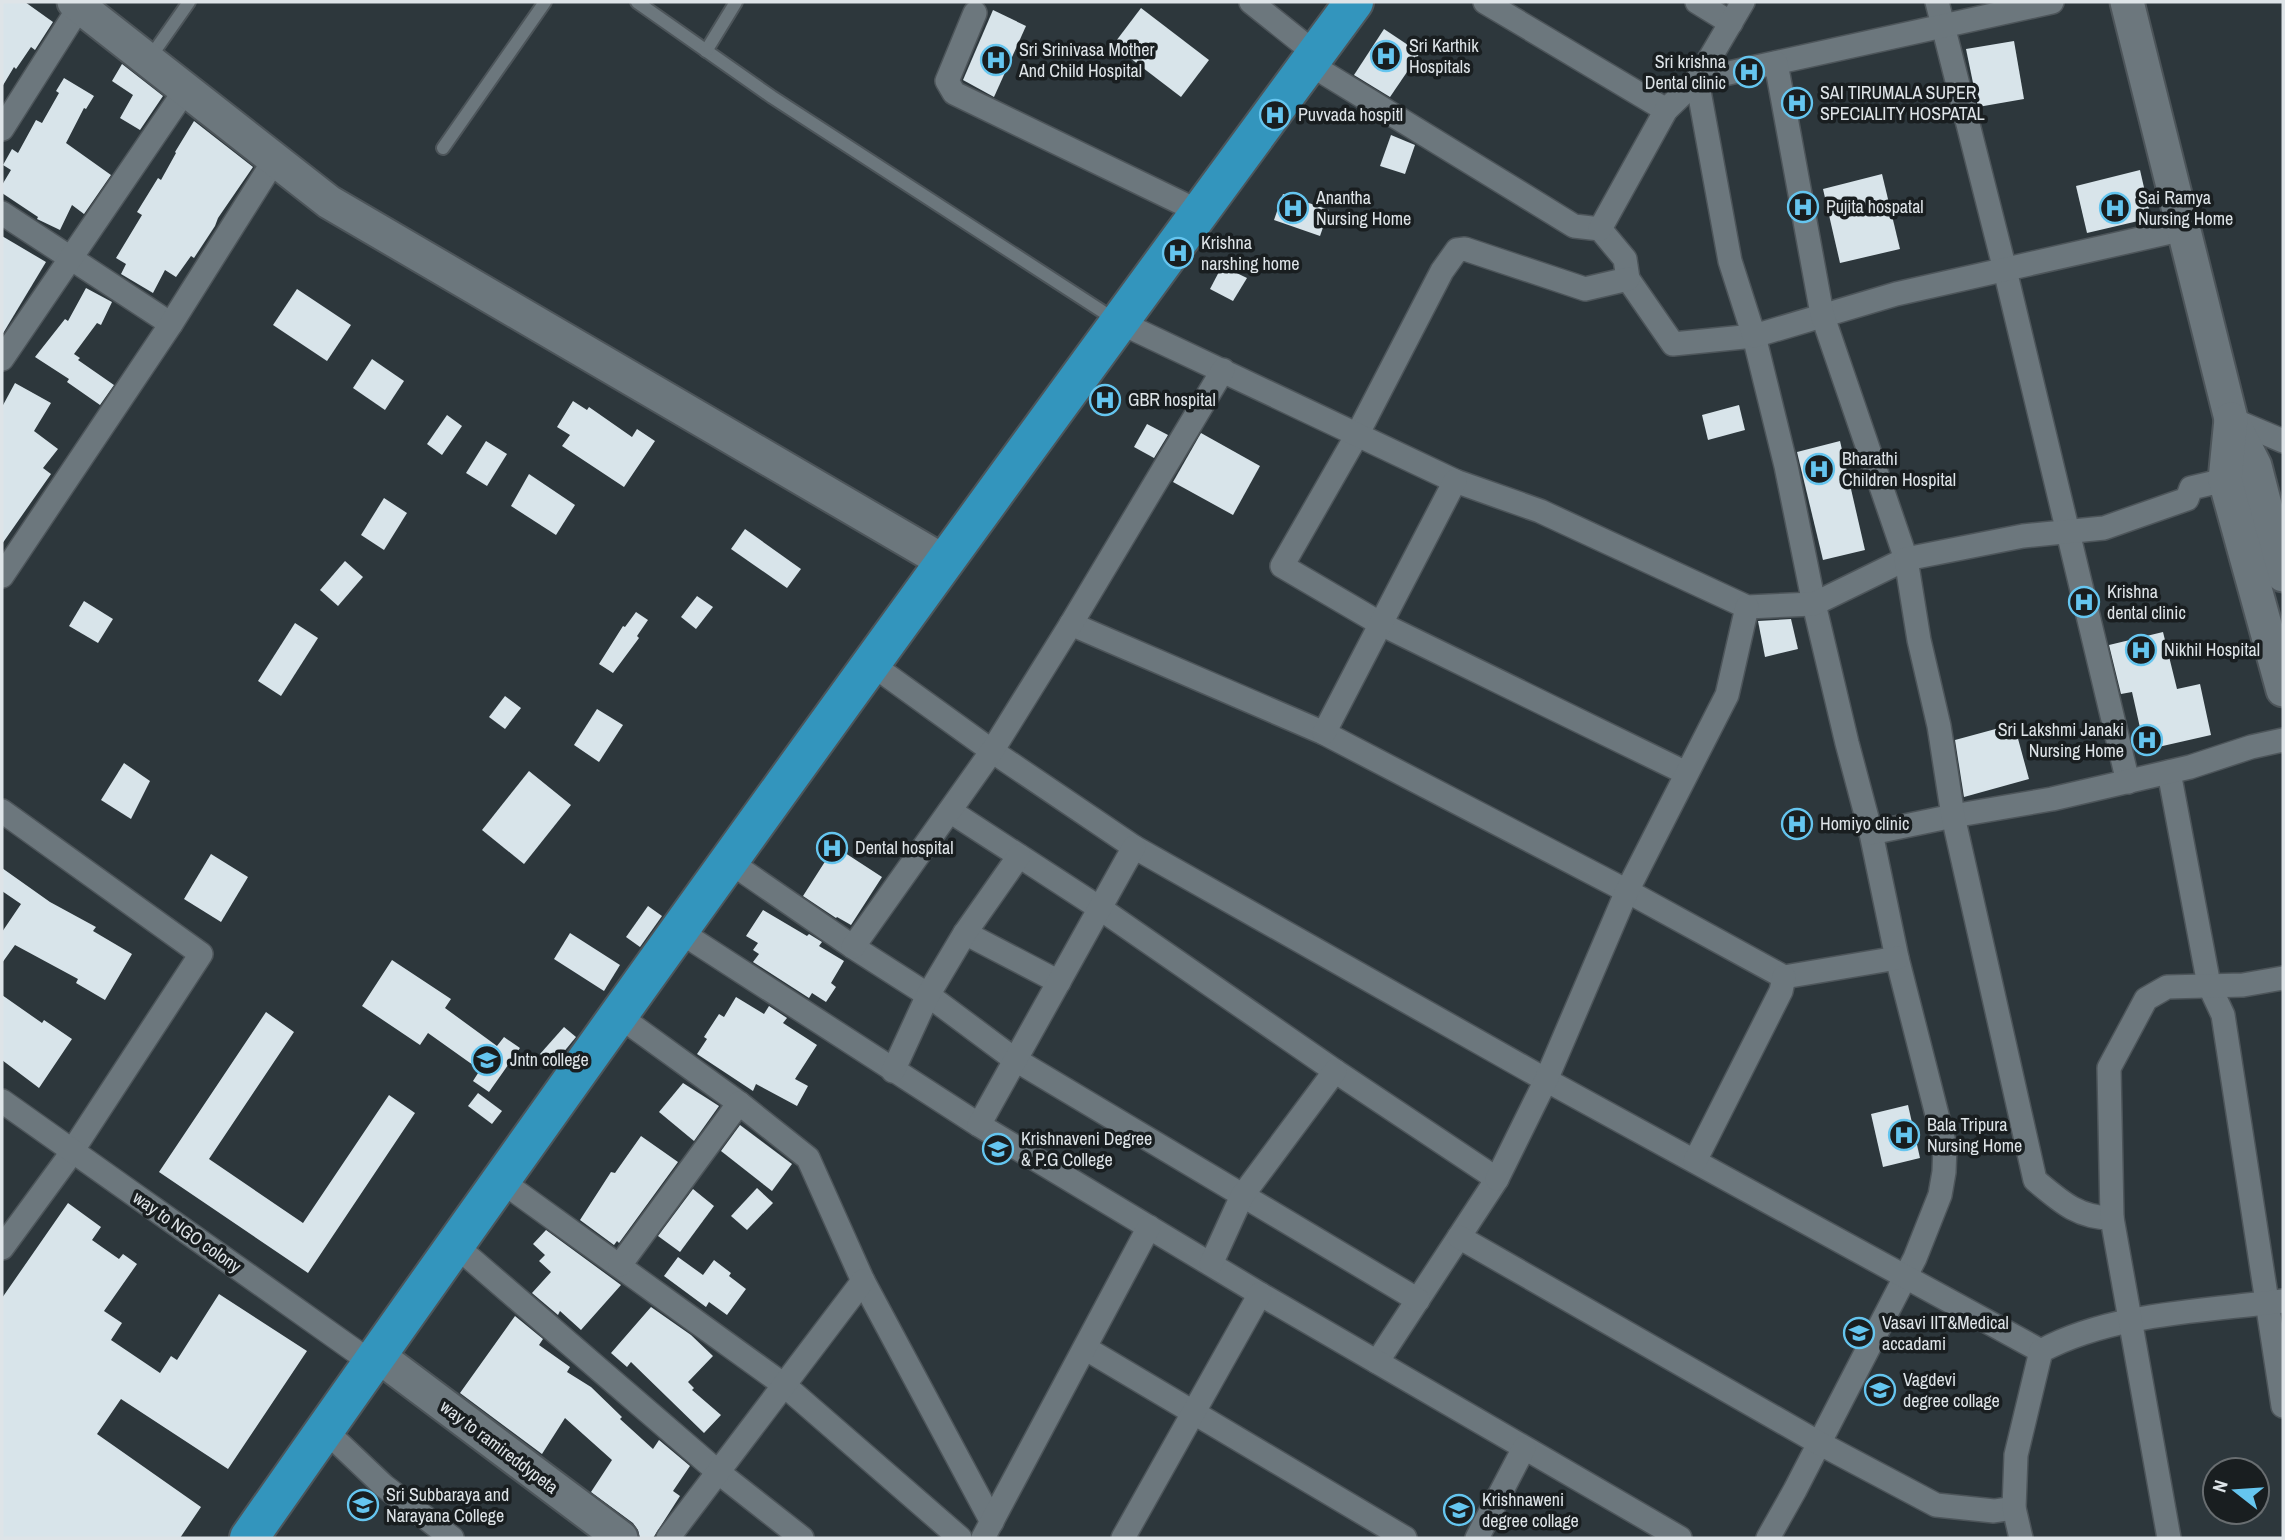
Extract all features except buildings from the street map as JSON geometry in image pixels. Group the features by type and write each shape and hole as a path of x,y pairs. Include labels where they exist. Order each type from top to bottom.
{"highway":[{"path":"250,1538 500,1180 943,561 1353,2"}],"street":[{"path":"1251,2 1312,58 1574,226 1600,229 1625,260 1628,279 1673,344 1754,336 1896,294 2184,229"},
{"path":"1485,2 1666,110"},
{"path":"1697,2 1731,23"},
{"path":"1600,229 1666,110 1697,80 1743,2"},
{"path":"1937,2 2005,270 2128,782"},
{"path":"1697,80 2052,2"},
{"path":"2127,2 2231,419 2255,466 2283,575"},
{"path":"2,129 77,4 329,202 943,561"},
{"path":"975,13 947,81 954,93 1200,212"},
{"path":"1776,63 1822,314 1906,559 1952,816 2035,1180 2063,1203 2094,1218 2112,1218"},
{"path":"1697,80 1730,261 1754,336 1786,466 1814,604 1871,833 1897,958 1945,1146 1940,1195 1907,1276 1768,1538"},
{"path":"2,359 186,89"},
{"path":"2,576 171,324 275,159"},
{"path":"2,213 171,324"},
{"path":"1628,279 1585,289 1465,249 1457,250 1442,271 1357,435 1282,566 1381,624 1686,774"},
{"path":"1118,323 1455,481 1540,511 1747,607 1814,604 1906,559 2024,536 2104,528 2187,499 2191,488 2225,480 2255,466"},
{"path":"853,947 992,751 1223,370"},
{"path":"2231,419 2283,442"},
{"path":"2231,419 2225,480 2283,690"},
{"path":"1324,733 1455,481"},
{"path":"1377,1362 1497,1179 1546,1080 1627,891 1727,695 1747,607"},
{"path":"1071,624 1324,733 1627,891 1784,977 1897,958"},
{"path":"870,663 992,751 1134,847 1546,1080 2041,1351"},
{"path":"1871,833 2128,782 2283,740"},
{"path":"2169,772 2209,985 2223,1015 2275,1303 2283,1406"},
{"path":"2,811 201,954 72,1151 2,1248"},
{"path":"950,811 1101,909 1497,1179"},
{"path":"979,1125 1134,847"},
{"path":"893,1071 928,995 965,933 1019,856"},
{"path":"730,862 928,995 1014,1059 1418,1300"},
{"path":"679,931 979,1125 1260,1294 1680,1538"},
{"path":"965,933 1059,982"},
{"path":"1695,1161 1782,991 1784,977"},
{"path":"2169,1538 2112,1218 2109,1068 2147,999 2167,987 2243,985 2283,978"},
{"path":"619,1016 739,1103 808,1158 863,1281 988,1530"},
{"path":"1211,1264 1242,1196 1335,1071"},
{"name":"way to NGO colony","path":"2,1101 374,1359"},
{"path":"620,1265 739,1103"},
{"path":"500,1180 785,1385 960,1538"},
{"path":"988,1530 1149,1227"},
{"path":"1459,1237 1819,1443 1936,1505 1994,1511 2014,1508"},
{"path":"455,1245 718,1472 802,1538"},
{"path":"668,1538 863,1281"},
{"path":"1123,1538 1260,1294"},
{"path":"2021,1538 2014,1508 2016,1455 2041,1351 2060,1340 2132,1321 2275,1303"},
{"path":"1085,1348 1405,1538"},
{"name":"way to ramireddypeta","path":"374,1359 621,1538"},
{"path":"325,1430 384,1486 452,1538"},
{"path":"1477,1538 1524,1448"}],"lane":[{"path":"148,60 189,2"},
{"path":"443,148 545,2"},
{"path":"637,2 795,112 1118,323"},
{"path":"706,51 736,2"}],"place":[{"name":"Sri Karthik Hospitals","path":"1386,56"},
{"name":"Sri Srinivasa Mother And Child Hospital","path":"996,60"},
{"name":"Sri krishna Dental clinic","path":"1749,72"},
{"name":"SAI TIRUMALA SUPER SPECIALITY HOSPATAL","path":"1797,103"},
{"name":"Puvvada hospitl","path":"1275,115"},
{"name":"Pujita hospatal","path":"1803,207"},
{"name":"Anantha Nursing Home","path":"1293,208"},
{"name":"Sai Ramya Nursing Home","path":"2115,208"},
{"name":"Krishna narshing home","path":"1178,253"},
{"name":"GBR hospital","path":"1105,400"},
{"name":"Bharathi Children Hospital","path":"1819,469"},
{"name":"Krishna dental clinic","path":"2084,602"},
{"name":"Nikhil Hospital","path":"2141,650"},
{"name":"Sri Lakshmi Janaki Nursing Home","path":"2147,740"},
{"name":"Homiyo clinic","path":"1797,824"},
{"name":"Dental hospital","path":"832,848"},
{"name":"Jntn college","path":"487,1060"},
{"name":"Bala Tripura Nursing Home","path":"1904,1135"},
{"name":"Krishnaveni Degree & P.G College","path":"998,1149"},
{"name":"Vasavi IIT&Medical accadami","path":"1859,1333"},
{"name":"Vagdevi degree collage","path":"1880,1390"},
{"name":"Sri Subbaraya and Narayana College","path":"363,1505"},
{"name":"Krishnaweni degree collage","path":"1459,1510"}]}
